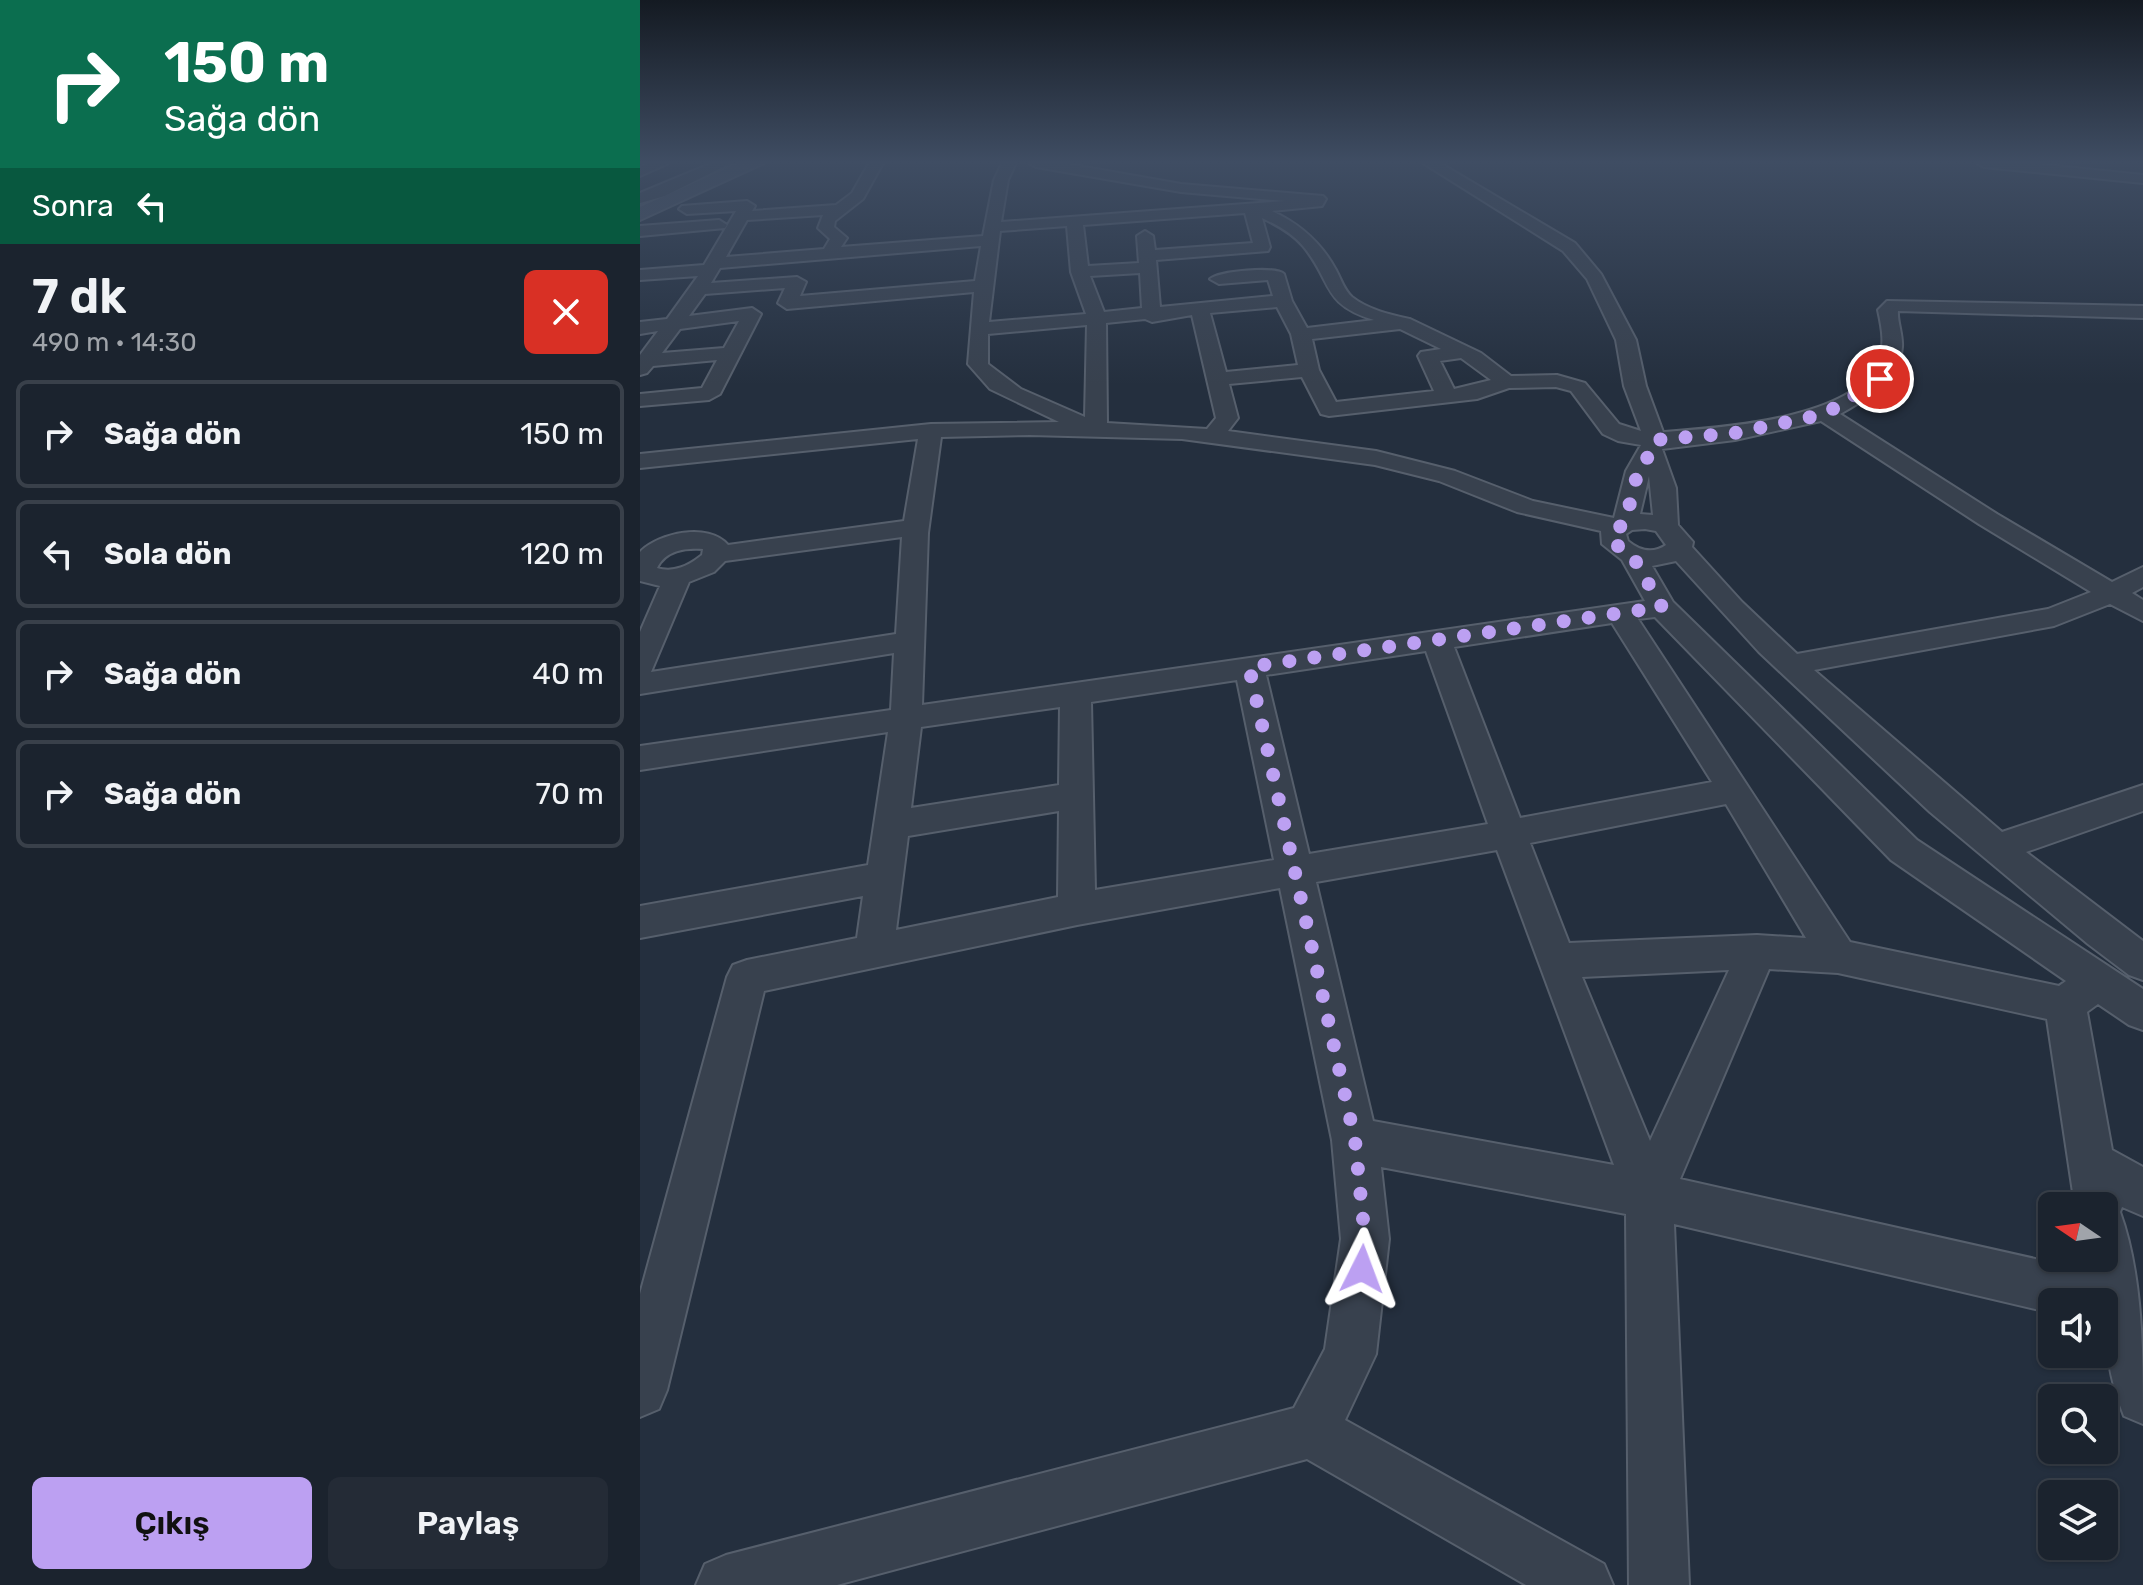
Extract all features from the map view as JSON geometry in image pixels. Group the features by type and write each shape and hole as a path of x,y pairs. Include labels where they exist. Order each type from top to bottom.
{"street":[{"path":"696,247 722,237"},
{"path":"642,364 675,325 732,237"},
{"path":"829,254 839,238 836,237"},
{"path":"640,275 961,237"},
{"path":"991,237 976,347 977,363 990,378 1013,394 1096,430"},
{"path":"1076,237 1080,272 1097,318 1096,430"},
{"path":"1145,237 1152,316"},
{"path":"1080,272 1262,247 1259,237"},
{"path":"1304,237 1327,269 1344,303 1360,311 1403,323 1463,352 1506,382"},
{"path":"640,461 931,431 1030,428 1213,436 1376,458 1447,476 1526,507 1544,521 1582,539 1624,539 1665,557 1672,537 1661,471 1635,386 1626,340 1595,278 1569,247 1552,237"},
{"path":"1219,279 1327,269"},
{"path":"1290,272 1283,301 1301,334 1309,370 1329,409 1477,393 1506,382 1567,382 1587,396 1611,429 1653,446 1825,414 1861,393 1886,370 1894,345 1887,310 1894,305 2143,312"},
{"path":"669,295 797,282 778,314"},
{"path":"745,328 778,314 983,286"},
{"path":"980,329 1152,316 1283,301"},
{"path":"1200,311 1227,418 1213,436"},
{"path":"640,328 752,314 709,394 640,400"},
{"path":"1301,334 1403,323"},
{"path":"1447,396 1428,356 1463,352"},
{"path":"642,364 733,353"},
{"path":"1216,379 1309,370"},
{"path":"1825,414 2143,612"},
{"path":"874,951 906,718 916,527 931,431"},
{"path":"1653,446 1638,471 1624,539 1662,607 1904,850 2081,992 2095,1184 2143,1193"},
{"path":"1624,539 1645,521 1672,537 1728,606 1895,763 2143,963"},
{"path":"640,666 678,577 703,568 717,554 916,527"},
{"path":"1791,665 2054,617 2111,594 2143,575"},
{"path":"640,758 1662,607"},
{"path":"1620,613 1838,956"},
{"path":"1437,640 1556,961 1649,1195 1659,1585"},
{"path":"640,684 909,641"},
{"path":"1249,667 1355,1140 1365,1239 1350,1354 1311,1431"},
{"path":"1075,692 1077,909"},
{"path":"640,1390 747,977 1077,909 1509,834 1735,790"},
{"path":"891,825 1076,795"},
{"path":"1997,848 2143,798"},
{"path":"640,922 884,877"},
{"path":"1556,961 1757,952 1838,956 2081,992 2143,1012"},
{"path":"1649,1195 1757,952"},
{"path":"1355,1140 1649,1195 2119,1303"},
{"path":"2113,1272 2143,1397"},
{"path":"726,1585 1311,1431 1583,1585"}],"route":[{"path":"1362,1269 1365,1239 1355,1140 1249,667 1662,607 1632,555 1621,550 1612,538 1613,532 1625,523 1638,471 1652,451 1655,440 1735,433 1825,414 1880,379"}]}
